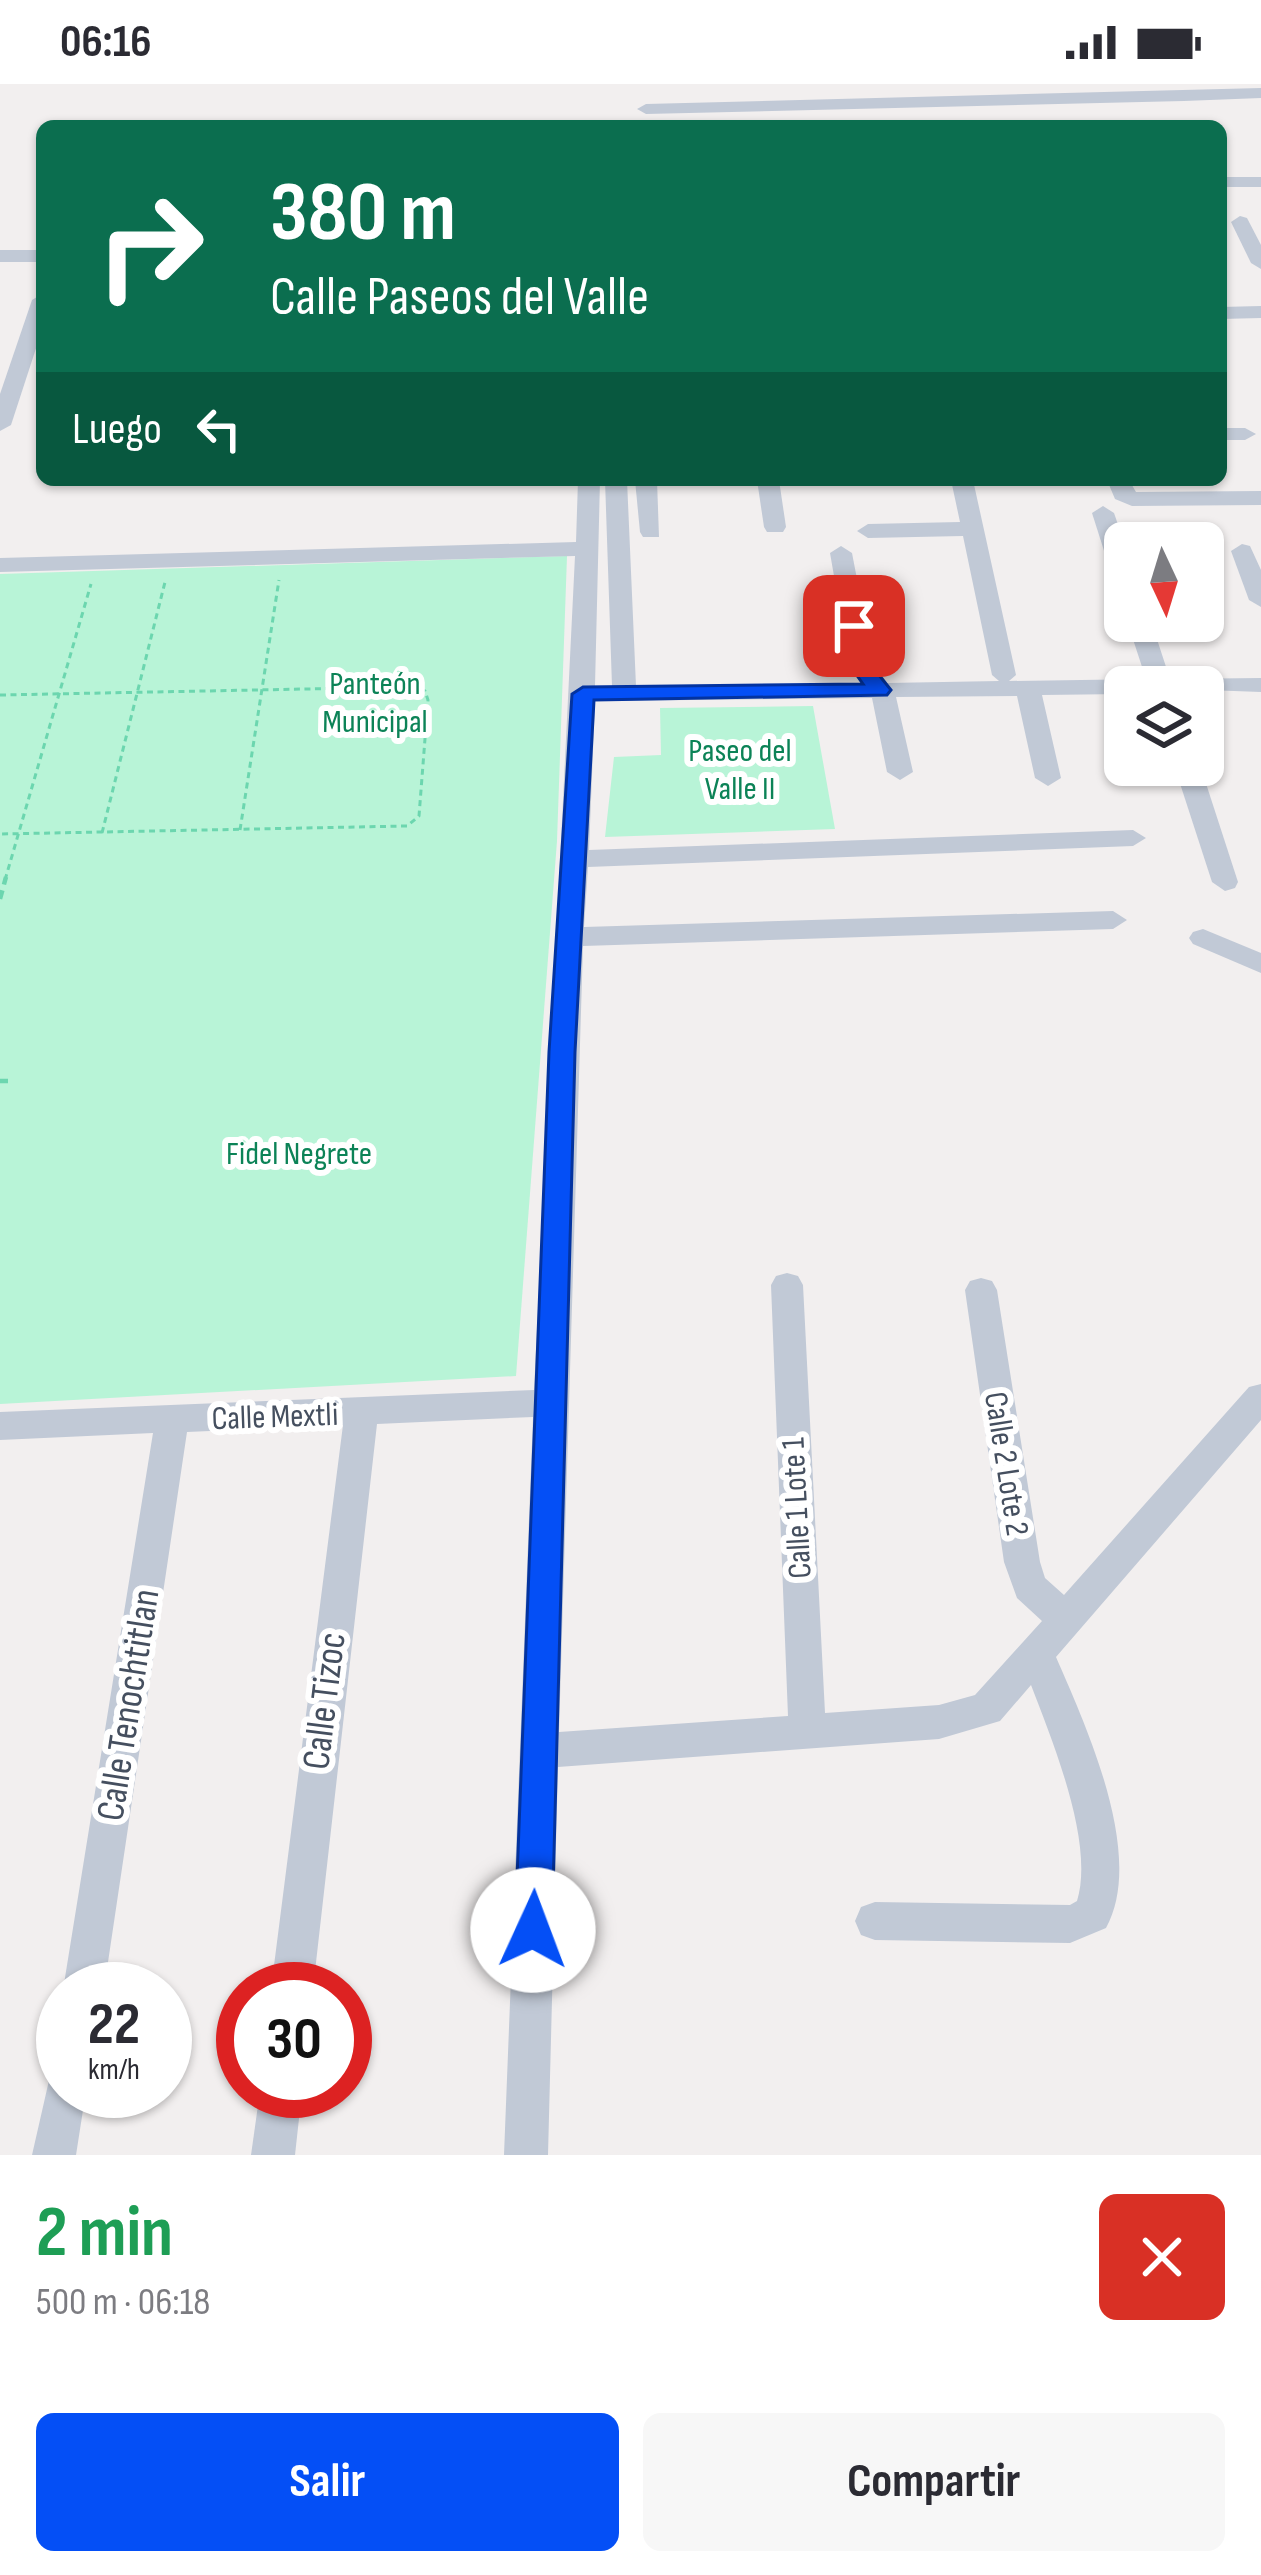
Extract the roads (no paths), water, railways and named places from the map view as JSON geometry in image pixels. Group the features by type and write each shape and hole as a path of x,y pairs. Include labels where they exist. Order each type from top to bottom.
{"street":[{"path":"646,109 825,117 1261,93"},
{"path":"1227,182 1261,182"},
{"path":"1248,227 1260,260"},
{"path":"0,256 36,256"},
{"path":"1227,313 1261,312"},
{"path":"0,425 36,317"},
{"path":"526,2155 550,1403 584,684 589,486"},
{"path":"616,486 624,684"},
{"path":"647,486 651,532"},
{"path":"769,486 775,526"},
{"path":"963,486 1004,675"},
{"path":"1122,489 1261,498"},
{"path":"1103,513 1106,522"},
{"path":"868,531 972,530"},
{"path":"0,565 586,549"},
{"path":"1242,550 1261,600"},
{"path":"841,553 861,662 890,714 900,772"},
{"path":"1224,676 1261,673"},
{"path":"874,683 1004,675 1104,680"},
{"path":"584,684 1104,685"},
{"path":"1224,684 1261,685"},
{"path":"1028,688 1048,778"},
{"path":"1193,786 1225,882"},
{"path":"575,859 1133,838"},
{"path":"569,938 1113,920"},
{"path":"1203,938 1261,964"},
{"name":"Calle 1 Lote 1","path":"787,1285 807,1730"},
{"name":"Calle 2 Lote 2","path":"981,1290 1022,1562 1030,1587 1067,1621"},
{"path":"539,1751 970,1717 987,1709 1261,1397"},
{"name":"Calle Mextli","path":"0,1426 550,1403"},
{"name":"Calle Tizoc","path":"295,1962 361,1413"},
{"name":"Calle Tenochtitlan","path":"88,1962 172,1421"},
{"path":"874,1921 1070,1924 1088,1919 1096,1909 1103,1880 1091,1815 1064,1713 1037,1655"},
{"path":"54,2155 60,2118"},
{"path":"274,2155 278,2118"}],"park label":[{"name":"Panteón Municipal","path":"375,703"},
{"name":"Paseo del Valle II","path":"740,770"},
{"name":"Fidel Negrete","path":"299,1154"}]}
